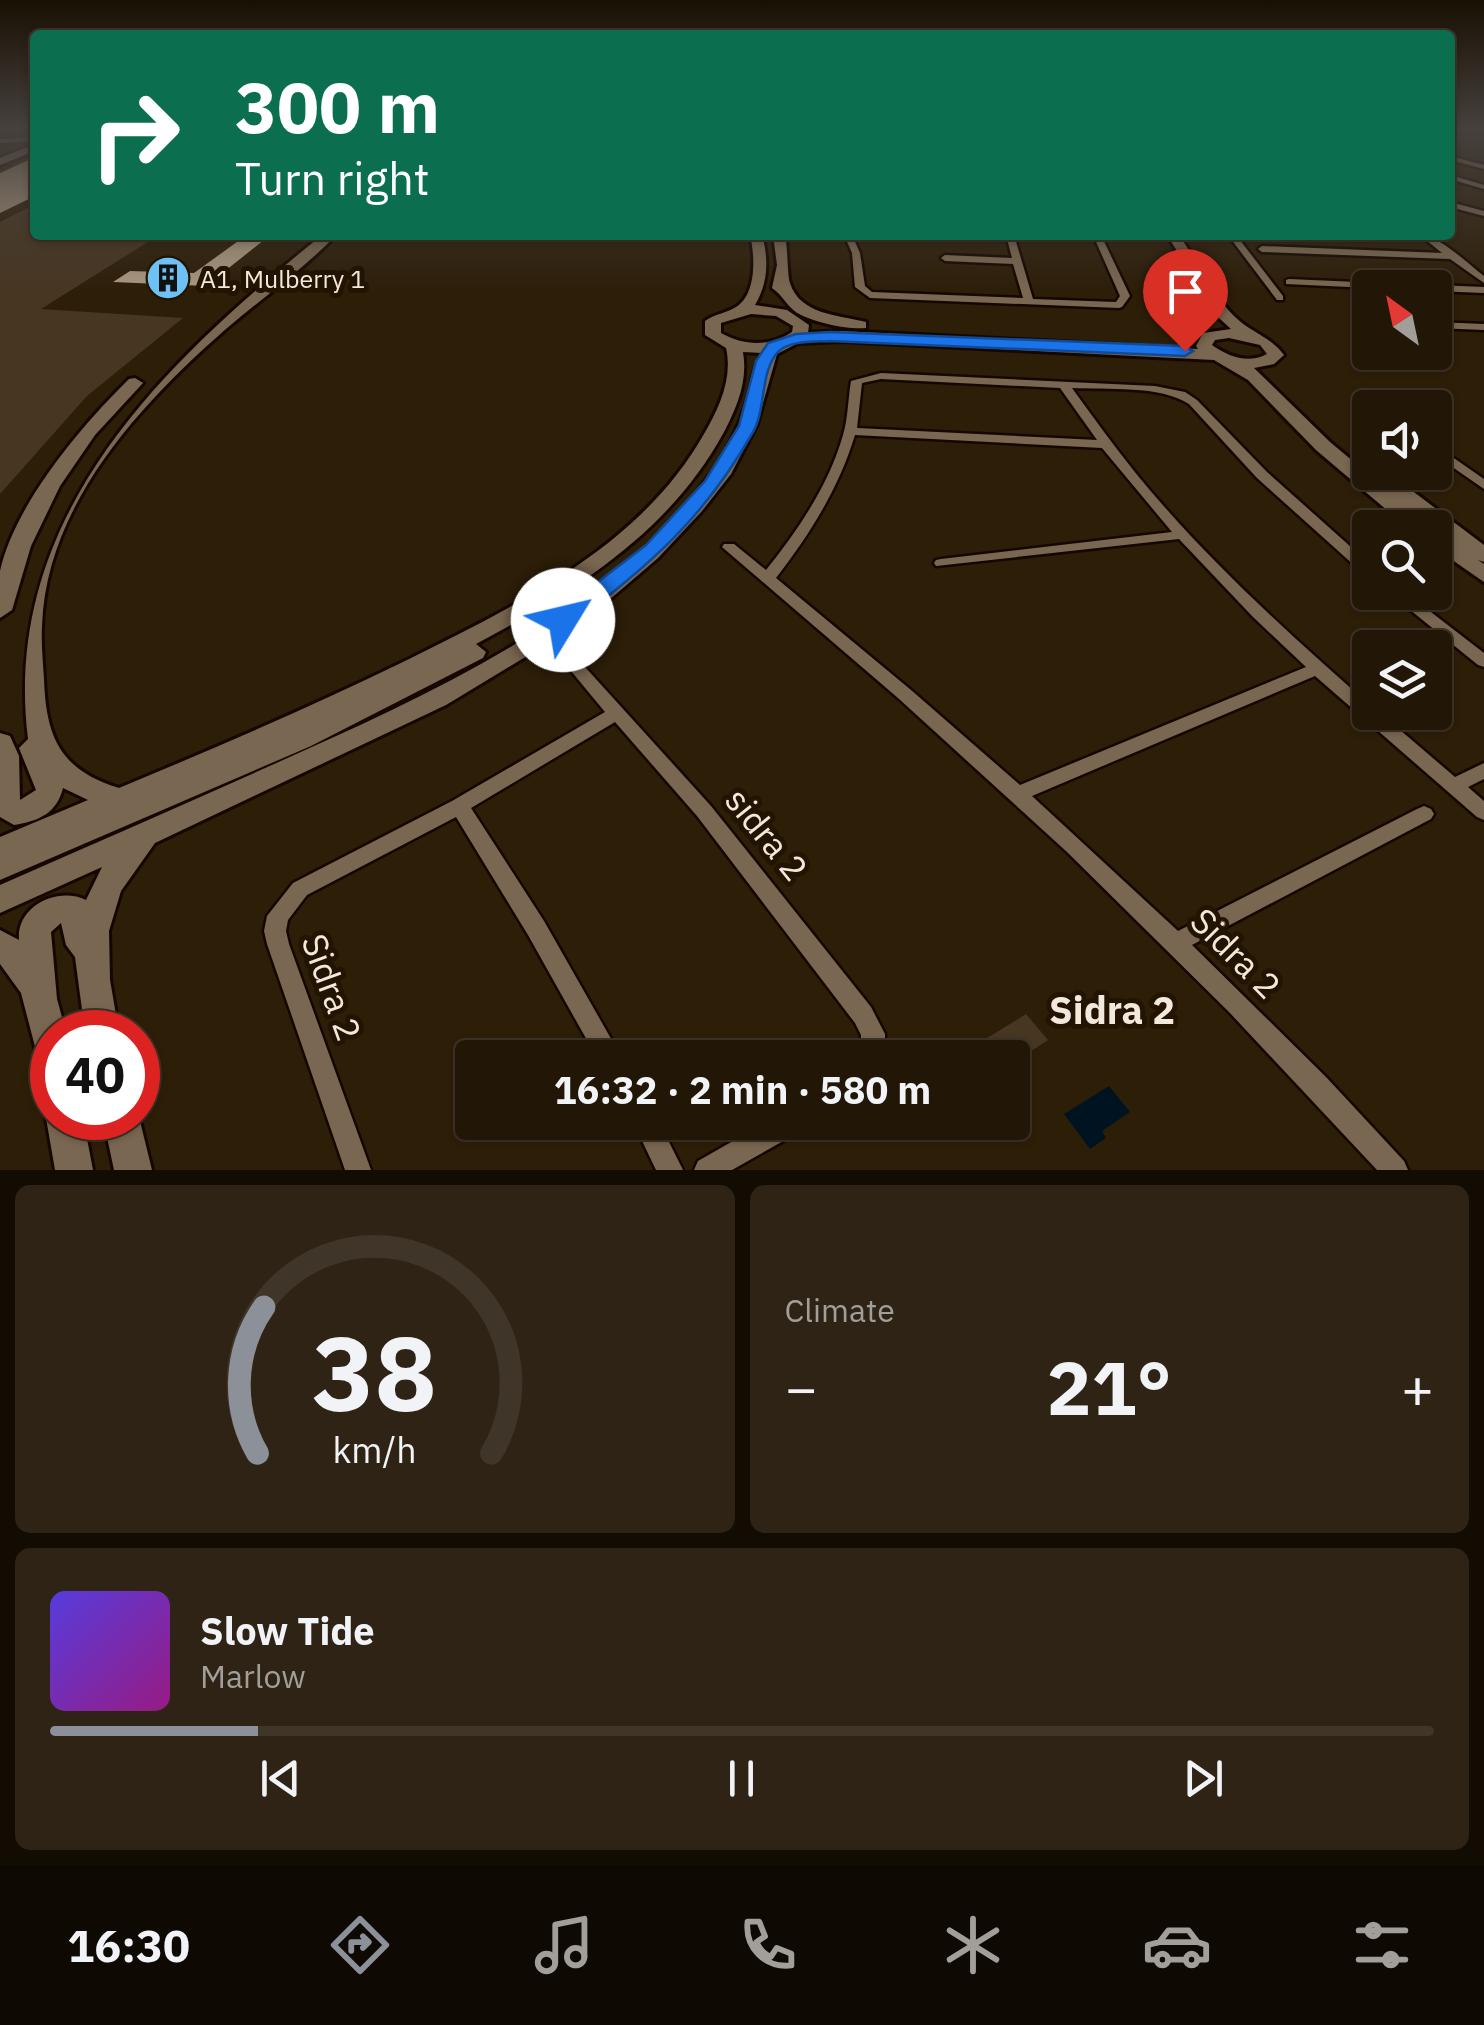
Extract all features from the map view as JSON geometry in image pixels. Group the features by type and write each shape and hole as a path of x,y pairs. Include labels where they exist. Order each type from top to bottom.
{"street":[{"path":"1455,205 1484,214"},
{"path":"119,799 85,790 66,776 41,745 36,727 30,688 30,614 58,518 76,482 122,418 209,329 309,240"},
{"path":"0,610 26,532 73,451 127,390 324,240"},
{"path":"742,310 754,294 760,254 757,240"},
{"path":"781,240 784,254 779,312 789,335"},
{"path":"850,240 856,253 860,287 870,295 1112,306 1124,303 1125,296 1099,240"},
{"path":"1011,240 1029,303"},
{"path":"1160,240 1212,323 1216,347 1254,376 1323,446 1399,510"},
{"path":"1177,240 1230,322 1275,350 1268,361"},
{"path":"1236,240 1280,298"},
{"path":"1431,240 1484,280"},
{"path":"1262,249 1453,256"},
{"path":"945,258 1017,261"},
{"path":"780,278 791,300 806,312 830,320 899,330"},
{"path":"1290,282 1352,285"},
{"path":"1452,289 1484,290"},
{"path":"779,312 742,310 722,316 710,328 721,341 734,346 831,327 1216,347 1268,361 1278,382 1352,450"},
{"path":"1452,326 1484,328"},
{"path":"0,899 407,714 526,645 597,596 654,550 714,484 748,426 764,361 789,335 1216,347 1249,336"},
{"path":"0,867 388,699 498,638 626,538 696,462 714,437 732,389 738,362 734,346"},
{"path":"768,578 823,499 850,431 857,382 871,376 1164,390 1188,398 1262,475 1352,556"},
{"path":"1064,384 1104,444 1180,535 1316,668 1484,812"},
{"path":"850,431 1104,444"},
{"path":"1452,461 1484,485"},
{"path":"1400,490 1484,555"},
{"path":"941,563 1180,535"},
{"name":"Sidra 2","path":"729,547 882,671 1020,793 1177,942 1395,1170"},
{"path":"1452,551 1484,575"},
{"path":"0,850 344,701 548,596"},
{"path":"1418,610 1484,661"},
{"path":"1020,793 1316,668"},
{"name":"sidra 2","path":"579,670 716,826 828,968 873,1034 873,1040"},
{"name":"Sidra 2","path":"358,1170 278,944 274,931 278,916 300,888 459,806 617,713"},
{"path":"0,743 5,756 8,810 14,813 33,809 50,790 32,746 36,727"},
{"path":"1454,786 1484,770"},
{"path":"459,806 536,928 600,1040"},
{"path":"1177,942 1424,814"},
{"path":"98,1010 89,957 92,930 105,888 116,869 150,832"},
{"path":"44,1010 34,927 45,915 61,908 74,909 82,945 89,957"},
{"path":"0,944 18,961 41,997"},
{"path":"69,1140 74,1170"},
{"path":"126,1140 133,1170"},
{"path":"654,1140 670,1170"},
{"path":"707,1170 760,1140"}],"shaded area":[{"path":"30,207 30,240 151,240 41,309 183,318 87,396 0,494 0,222"},
{"path":"1026,1014 1048,1040 1030,1052 1030,1040 984,1040"}],"water":[{"path":"1109,1086 1130,1112 1102,1131 1106,1138 1090,1149 1064,1114"}],"building":[{"path":"0,184 30,184 30,198 0,213"},
{"name":"A1, Mulberry 1","path":"240,240 264,240 206,286 113,282 130,271 194,273"}],"place":[{"name":"A1, Mulberry 1","path":"168,278"}],"district":[{"name":"Sidra 2","path":"1112,1009"}],"route":[{"path":"563,620 654,550 714,484 748,426 764,361 774,347 796,338 830,336 1185,351"}]}
